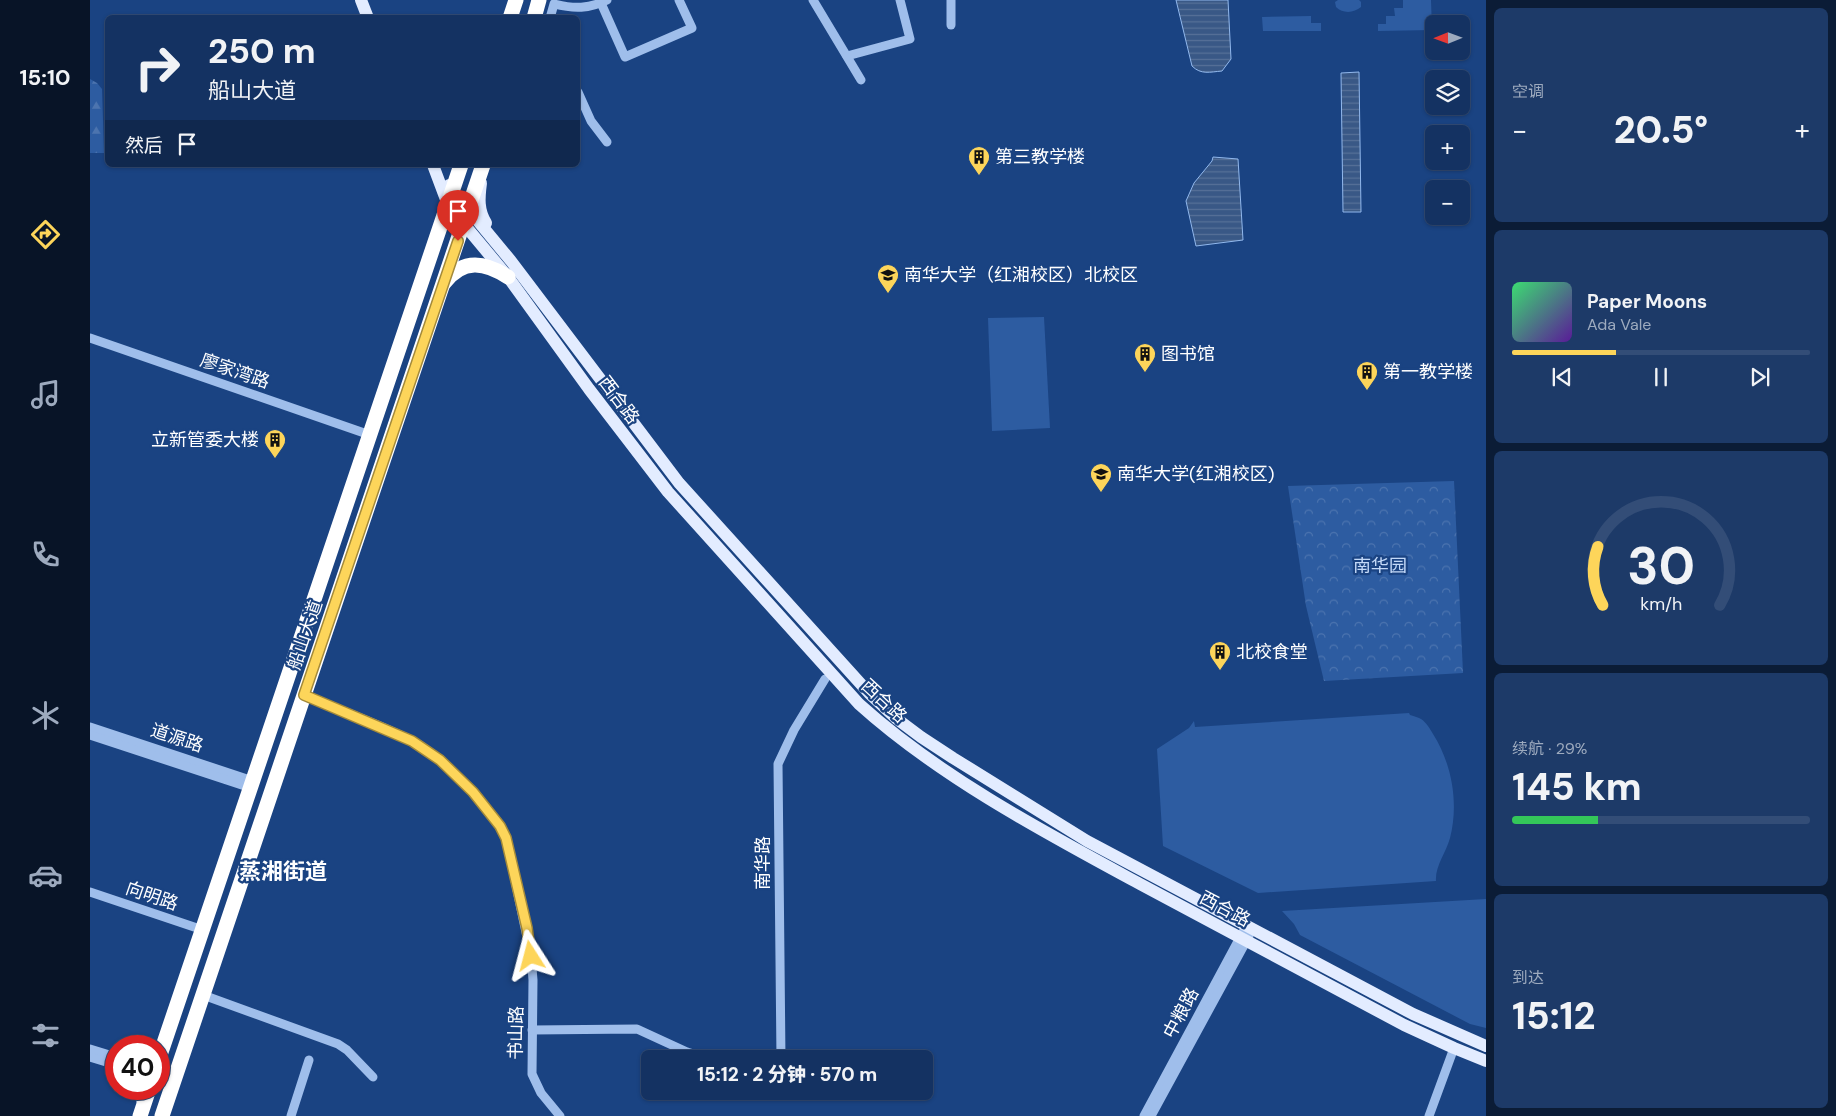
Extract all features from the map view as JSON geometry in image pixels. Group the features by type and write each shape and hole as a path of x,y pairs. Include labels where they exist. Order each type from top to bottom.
{"highway":[{"path":"511,15 516,0"},
{"path":"535,15 539,0"},
{"name":"船山大道","path":"166,1035 203,930 460,167"},
{"name":"船山大道","path":"162,1116 442,286 464,226 482,167"},
{"path":"442,286 457,270 474,265 483,265 495,269 508,278"},
{"path":"141,1112 145,1100"}],"main road":[{"path":"353,0 359,15"},
{"path":"361,0 367,15"},
{"name":"西合路","path":"434,167 464,226 508,278 583,381 668,492 859,704 887,729 947,772 1032,824 1404,1025 1486,1061"},
{"name":"西合路","path":"439,167 450,199 468,209 511,261 679,483 876,700 897,719 953,758 1079,836 1413,1014 1486,1046"},
{"path":"483,167 479,196 480,213 511,261"}],"street":[{"path":"551,15 554,4 573,8 604,2 625,57 692,28 680,0"},
{"path":"813,0 861,80"},
{"path":"846,56 910,39 900,0"},
{"path":"951,0 951,25"},
{"path":"580,96 591,121 607,142"},
{"name":"廖家湾路","path":"90,338 370,435"},
{"name":"南华路","path":"781,1050 778,764 794,730 825,679"},
{"name":"书山路","path":"304,695 412,741 440,760 473,792 500,826 506,838 527,928 531,956 533,980 532,1074 541,1093 560,1116"},
{"name":"道源路","path":"90,727 252,784"},
{"name":"道源路","path":"90,735 252,784"},
{"name":"向明路","path":"90,892 203,930"},
{"name":"中粮路","path":"1144,1116 1250,927"},
{"name":"中粮路","path":"1151,1116 1243,939"},
{"path":"203,996 338,1044 347,1050 373,1077"},
{"path":"532,1030 638,1029 683,1050"},
{"path":"90,1048 105,1053"},
{"path":"1429,1116 1454,1048"},
{"path":"90,1057 105,1062"},
{"path":"291,1116 310,1060"}],"green space":[{"path":"1338,0 1359,0 1361,7 1345,12 1336,7 1335,2"},
{"path":"1403,0 1431,0 1432,15 1425,15 1425,30 1378,31 1378,24 1386,24 1386,16 1395,16 1394,8 1403,8"},
{"path":"1311,16 1311,23 1321,23 1321,31 1263,31 1262,17"},
{"path":"90,79 102,89 104,153 90,153"},
{"path":"1044,317 1050,428 992,431 988,318"},
{"name":"南华园","path":"1454,481 1463,673 1324,681 1306,606 1288,486"},
{"path":"1409,713 1423,720 1432,732 1445,758 1452,784 1454,798 1453,825 1448,844 1437,870 1436,881 1258,893 1163,846 1157,749 1189,728 1194,721 1195,727"},
{"path":"1486,899 1486,1028 1470,1024 1300,935 1294,924 1282,911"}],"shaded area":[{"path":"1176,0 1228,0 1231,59 1222,71 1202,72 1192,66"},
{"path":"1359,72 1361,212 1343,212 1341,73"},
{"path":"1213,157 1238,159 1243,240 1196,246 1186,201 1194,183 1212,161"}],"place":[{"name":"第三教学楼","path":"979,176"},
{"name":"南华大学（红湘校区）北校区","path":"888,294"},
{"name":"图书馆","path":"1145,373"},
{"name":"第一教学楼","path":"1367,391"},
{"name":"立新管委大楼","path":"275,459"},
{"name":"南华大学(红湘校区)","path":"1101,493"},
{"name":"北校食堂","path":"1220,671"}],"district":[{"name":"蒸湘街道","path":"283,871"}],"route":[{"path":"458,241 304,695 412,741 440,760 473,792 500,826 506,838 527,928 531,956"}]}
